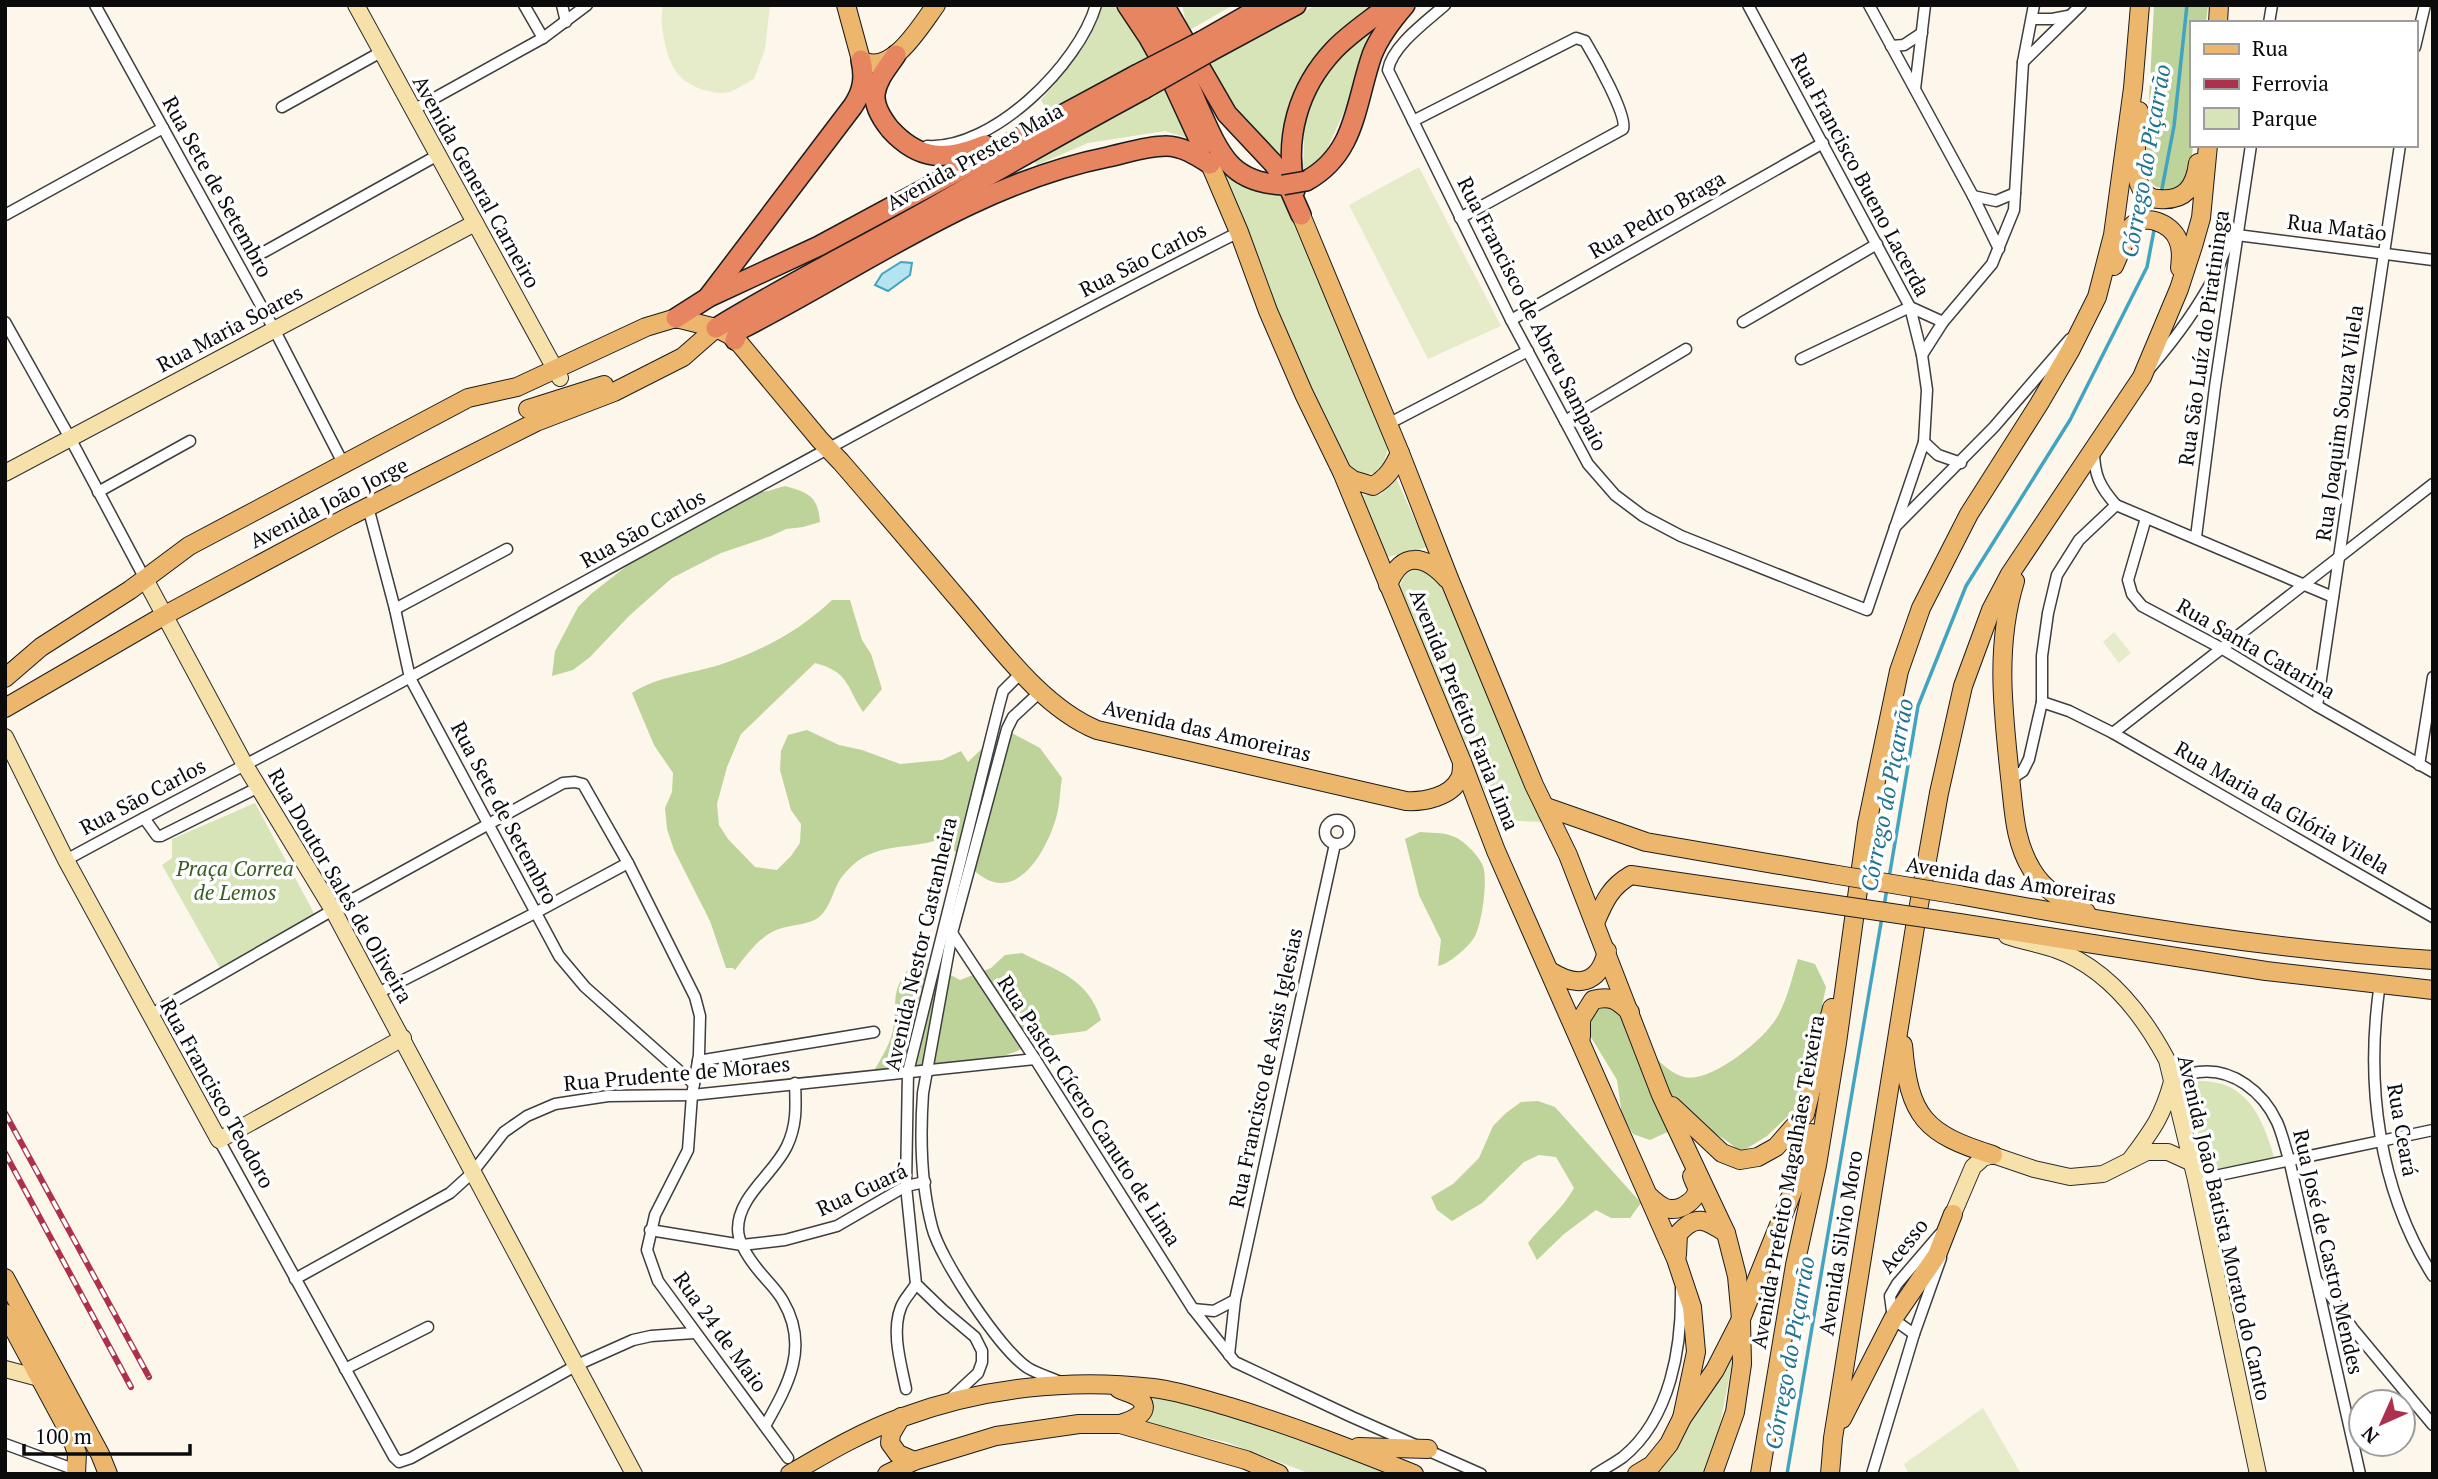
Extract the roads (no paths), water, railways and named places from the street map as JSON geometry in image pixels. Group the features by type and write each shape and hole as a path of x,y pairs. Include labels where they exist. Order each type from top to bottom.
{"highway":[{"path":"1127,5 1167,70 1210,163"},
{"path":"1145,5 1167,39 1213,139 1229,163 1257,182 1283,185 1306,181 1325,169 1337,157 1352,126 1373,54 1383,34 1405,5"},
{"path":"1164,5 1198,43"},
{"path":"1175,5 1198,43 1227,114 1273,163 1286,181 1301,215"},
{"name":"Avenida Prestes Maia","path":"716,328 791,282 929,209 1013,160 1198,43 1265,5"},
{"name":"Avenida Prestes Maia","path":"1198,43 1296,5"},
{"path":"1301,215 1292,174 1293,124 1301,99 1310,79 1335,48 1389,5"},
{"path":"896,55 881,78 875,95 878,111 904,144 921,153 951,155 983,146 1033,123 1048,123"},
{"path":"709,297 859,96 864,81 861,60"},
{"name":"Avenida Prestes Maia","path":"709,297 818,246 1048,123 1140,82"},
{"path":"840,121 859,114 884,121"},
{"path":"735,340 739,330 936,222 1024,180 1089,161 1165,146 1181,148 1210,163"},
{"name":"Avenida João Jorge","path":"676,318 709,297"}],"main road":[{"path":"846,5 861,60 867,64 880,64 896,55 936,5"},
{"name":"Avenida Prefeito Magalhães Teixeira","path":"1760,1474 1795,1265 1817,1165 1843,1006 1867,824 1899,671 1936,576 1969,514 2039,404 2093,305 2113,234 2133,88 2140,5"},
{"path":"2137,35 2142,56 2136,172 2140,187 2154,199 2174,200 2182,196 2194,180 2199,147"},
{"path":"1993,1156 1943,1137 1920,1114 1906,1081 1900,1021 1938,793 1963,686 1991,610 2029,543 2142,377 2179,289 2201,218 2208,147"},
{"name":"Avenida Prefeito Faria Lima","path":"1210,163 1273,324 1342,472 1496,850 1678,1266 1692,1307 1696,1352 1682,1418"},
{"name":"Avenida Prefeito Faria Lima","path":"1301,215 1534,785 1568,855 1661,1095 1726,1233 1737,1276 1742,1364 1735,1412 1713,1474"},
{"path":"2093,305 2110,280 2131,227 2135,222 2148,219 2171,228 2177,236 2182,251 2179,289"},
{"path":"676,318 716,328 735,340 828,449"},
{"name":"Avenida João Jorge","path":"5,678 41,647 130,590 189,546 468,398 517,387 558,373 646,327 676,318"},
{"name":"Avenida Prestes Maia","path":"683,357 716,328"},
{"name":"Avenida João Jorge","path":"5,708 162,609 536,422 645,377 683,357"},
{"path":"527,409 569,394 645,377"},
{"path":"444,423 468,398"},
{"name":"Avenida das Amoreiras","path":"828,449 1021,672 1063,712 1097,730 1406,801 1429,800 1453,788 1461,777 1462,762"},
{"path":"1342,472 1353,480 1373,486 1392,471 1400,453"},
{"path":"2029,543 2006,612 2001,661 2001,702 2014,820 2020,844 2031,868 2045,887 2102,919"},
{"path":"1388,585 1392,575 1415,558 1426,560 1450,581"},
{"name":"Avenida das Amoreiras","path":"1546,807 1646,842 2102,919 2319,950 2433,960"},
{"path":"1595,923 1610,891 1618,882 1631,875 2266,971 2433,989"},
{"path":"1661,1095 1721,1153 1740,1160 1758,1157 1776,1147 1804,1114 1853,927"},
{"path":"1550,971 1571,981 1588,981 1596,976 1603,966 1607,951"},
{"path":"1581,1042 1581,1019 1593,1000 1617,999 1630,1012"},
{"name":"Avenida Prefeito Magalhães Teixeira","path":"1741,1319 1804,1163 1837,1019 1843,1006"},
{"name":"Avenida Silvio Moro","path":"1830,1474 1833,1438 1900,1021"},
{"path":"1650,1197 1663,1207 1672,1209 1686,1205 1695,1197 1697,1187 1683,1152 1679,1133"},
{"path":"1833,1438 1893,1319 1937,1255 1952,1214"},
{"path":"1678,1266 1678,1234 1692,1221 1710,1223 1726,1233"},
{"path":"5,1278 47,1373 77,1453 76,1472"},
{"path":"5,1313 100,1454 108,1474"},
{"path":"1644,1471 1668,1444 1714,1370 1741,1319"},
{"path":"789,1466 901,1417 946,1403 1065,1384 1154,1388 1203,1399 1346,1447 1414,1474"},
{"path":"887,1474 914,1461 996,1436 1079,1424 1120,1424 1135,1420 1143,1410 1139,1397 1109,1385"},
{"path":"901,1417 891,1434 890,1443 898,1454 914,1461"},
{"path":"1120,1424 1245,1460 1279,1474"},
{"path":"1346,1447 1428,1449"}],"street":[{"name":"Rua Sete de Setembro","path":"95,5 274,330 343,464"},
{"name":"Avenida General Carneiro","path":"356,5 558,373"},
{"path":"524,5 543,38"},
{"path":"562,5 566,22"},
{"path":"413,110 543,38 587,5"},
{"path":"904,144 949,144 1012,114 1032,99 1067,58 1091,23 1096,5"},
{"name":"Rua Francisco de Abreu Sampaio","path":"1444,5 1399,47 1388,70 1511,320 1588,464 1615,495 1643,516 1681,536 1867,610"},
{"name":"Rua Francisco Bueno Lacerda","path":"1748,5 1910,307 1922,355 1927,390 1924,442 1867,610"},
{"path":"1869,5 1999,249"},
{"path":"1915,89 1924,5"},
{"path":"1922,355 1999,249 2014,211 2023,62 2034,5"},
{"path":"2023,62 2081,5"},
{"path":"2417,39 2425,5"},
{"path":"2032,19 2068,16"},
{"path":"1891,46 1904,45 1922,33"},
{"path":"1413,121 1576,38 1585,41 1606,80 1624,120 1623,129 1460,218"},
{"path":"282,107 381,52"},
{"path":"5,215 163,128"},
{"name":"Rua Pedro Braga","path":"1511,320 1823,143"},
{"name":"Rua São Luíz do Piratininga","path":"2196,537 2251,147"},
{"name":"Rua Joaquim Souza Vilela","path":"2317,706 2400,147"},
{"path":"264,252 438,155"},
{"path":"1973,197 1996,201 2015,193"},
{"name":"Rua Maria Soares","path":"5,473 475,223"},
{"name":"Rua São Carlos","path":"66,860 410,678 828,449 1239,232"},
{"path":"2142,377 2192,313 2214,276 2225,250 2237,235"},
{"name":"Rua Matão","path":"2237,235 2433,260"},
{"path":"1743,322 1877,244"},
{"path":"1893,529 1994,427 2093,305"},
{"path":"1801,359 1910,307 1944,322"},
{"name":"Rua Doutor Sales de Oliveira","path":"5,322 71,438 246,765 333,909 634,1474"},
{"path":"1565,421 1686,348"},
{"path":"1388,424 1528,351"},
{"path":"99,492 190,441"},
{"path":"1924,442 1938,455 1961,463"},
{"path":"2094,451 2094,471 2098,482 2116,505 2333,597"},
{"path":"2113,733 2433,484"},
{"path":"2011,779 2023,771 2029,759 2042,702 2042,656 2057,575 2079,540 2116,505"},
{"name":"Rua Sete de Setembro","path":"368,507 410,678 559,956 578,980 693,1090"},
{"name":"Rua Santa Catarina","path":"2146,518 2128,580 2132,594 2142,606 2221,648 2433,772"},
{"path":"395,609 508,549"},
{"path":"130,590 143,594 162,609"},
{"name":"Avenida João Jorge","path":"5,669 41,647"},
{"name":"Avenida Nestor Castanheira","path":"916,1283 906,1186 908,1072 1003,691 1021,672"},
{"path":"2419,765 2433,677"},
{"name":"Avenida Nestor Castanheira","path":"1041,691 1009,722 952,933 921,1120 925,1182 932,1227 937,1240 988,1325 1005,1348 1029,1368 1065,1384"},
{"name":"Rua Maria da Glória Vilela","path":"2042,702 2069,711 2113,733 2433,917"},
{"name":"Rua Francisco Teodoro","path":"5,737 66,860 394,1457 399,1462 404,1461 577,1365"},
{"name":"Rua 24 de Maio","path":"488,823 563,783 583,784 628,863 695,997 700,1016 698,1061 688,1150 655,1214 649,1230 647,1250 658,1281 765,1426 789,1466"},
{"path":"144,817 157,836 161,836 259,787"},
{"path":"150,1015 488,823"},
{"name":"Rua Francisco de Assis Iglesias","path":"1235,1300 1335,844"},
{"path":"378,993 536,914 628,863"},
{"name":"Avenida João Batista Morato do Canto","path":"1981,928 2052,948 2101,975 2119,991 2146,1024 2167,1060 2196,1180 2259,1474"},
{"name":"Rua Pastor Cícero Canuto de Lima","path":"952,933 1193,1309 1229,1355 1248,1369 1481,1474"},
{"name":"Rua Ceará","path":"2380,983 2372,1058 2389,1180 2415,1247 2433,1276"},
{"path":"698,1061 874,1032"},
{"path":"219,1140 403,1038"},
{"name":"Rua Prudente de Moraes","path":"295,1279 442,1198 472,1173 504,1132 527,1116 555,1104 608,1096 795,1083 1035,1059"},
{"name":"Rua José de Castro Mendes","path":"2172,1079 2199,1072 2216,1072 2233,1077 2251,1087 2277,1122 2289,1159 2360,1474"},
{"path":"1871,1474 1914,1334 1947,1240 1952,1214 1973,1167 1983,1158 1993,1156 2070,1177 2103,1174 2126,1164 2156,1125 2164,1109 2172,1079"},
{"path":"765,1426 791,1375 796,1352 795,1332 782,1299 752,1263 742,1245 738,1228 744,1207 775,1167 792,1134 796,1116 795,1083"},
{"path":"2196,1180 2433,1130"},
{"path":"2130,1160 2147,1152 2168,1152 2190,1162"},
{"name":"Rua Guará","path":"649,1230 742,1245 785,1240 837,1226 906,1186 925,1182"},
{"path":"1596,1474 1622,1458 1636,1445 1662,1403 1672,1378 1681,1310 1678,1266"},
{"path":"2317,1281 2433,1425"},
{"path":"906,1389 897,1345 898,1323 901,1307 916,1283 975,1337 982,1350 978,1373 946,1403"},
{"path":"1193,1309 1214,1311 1235,1300"},
{"path":"1229,1355 1235,1300"},
{"path":"1893,1319 1914,1334"},
{"path":"1206,1328 1231,1325"},
{"path":"345,1369 428,1327"},
{"path":"577,1365 633,1340 694,1333"},
{"path":"5,1369 47,1373"},
{"path":"5,1444 76,1472"}],"water":[{"path":"901,262 912,263 910,275 888,291 875,285 882,274"}],"waterway":[{"name":"Córrego do Piçarrão","path":"2161,194 2174,126 2187,5"},
{"name":"Córrego do Piçarrão","path":"1889,878 1918,706 1966,586 2070,420 2147,267 2155,225"},
{"name":"Córrego do Piçarrão","path":"1884,906 1887,889"},
{"name":"Córrego do Piçarrão","path":"1787,1474 1882,917"}],"railway":[{"path":"5,1113 149,1377"},
{"path":"5,1153 131,1387"}],"park label":[{"name":"Praça Correa de Lemos","path":"235,881"}]}
